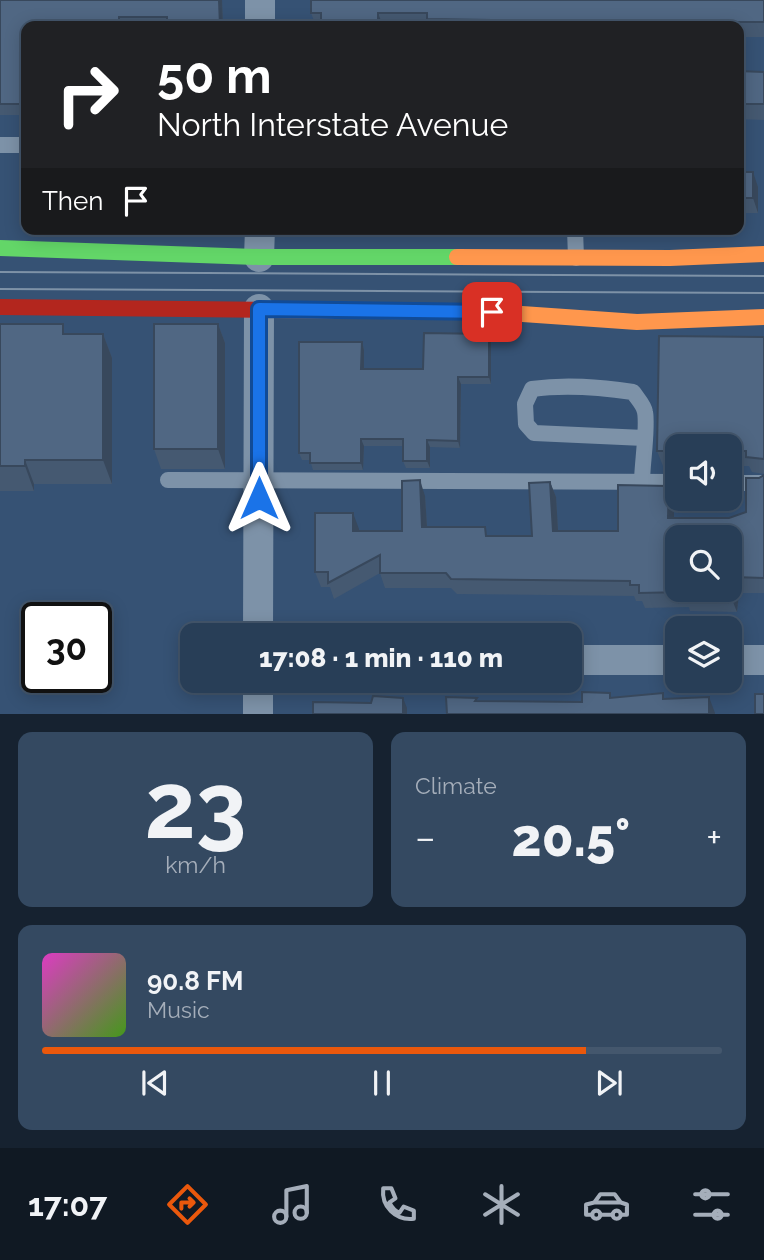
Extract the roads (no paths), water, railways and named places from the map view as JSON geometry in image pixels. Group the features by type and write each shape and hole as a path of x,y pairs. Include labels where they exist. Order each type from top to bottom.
{"street":[{"path":"260,0 260,21"},
{"path":"0,248 54,250 260,243 576,258 764,254"},
{"path":"0,307 492,312 637,322 764,317"},
{"path":"258,623 259,309"},
{"path":"582,660 665,660"},
{"path":"742,660 764,660"},
{"path":"258,693 258,714"}],"lane":[{"path":"0,145 21,145"},
{"path":"54,235 54,250"},
{"path":"575,235 576,258"},
{"path":"642,482 644,438 645,410 633,392 600,387 552,386 531,389 525,404 526,424 534,433 644,438"},
{"path":"168,480 665,482"},
{"path":"742,483 764,483"}],"tram line":[{"path":"0,272 764,276"},
{"path":"0,289 764,293"}]}
